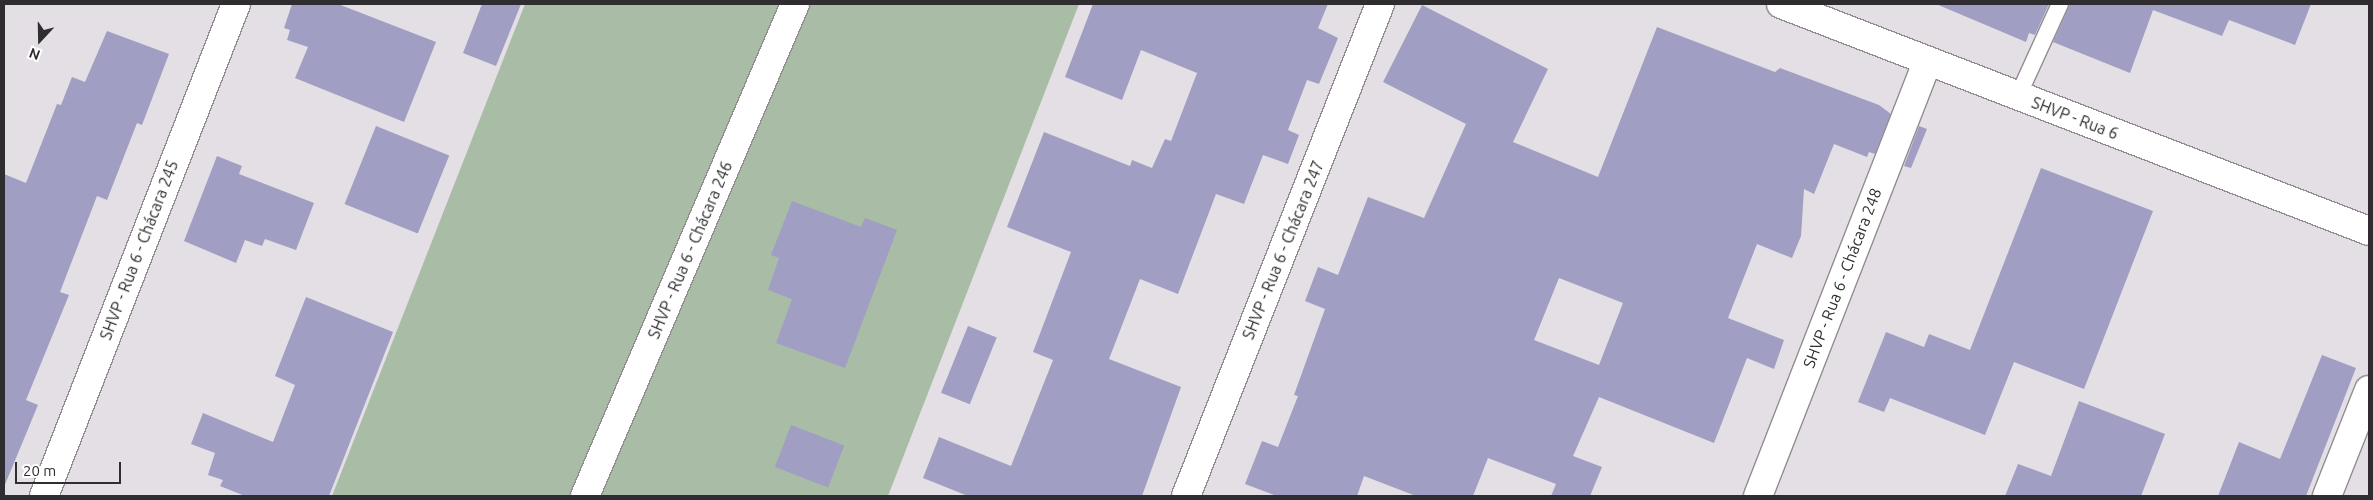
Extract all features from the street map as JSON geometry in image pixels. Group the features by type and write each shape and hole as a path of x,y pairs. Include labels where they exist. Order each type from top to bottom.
{"street":[{"name":"SHVP - Rua 6 - Chácara 245","path":"44,496 236,4"},
{"name":"SHVP - Rua 6 - Chácara 246","path":"584,496 795,4"},
{"name":"SHVP - Rua 6 - Chácara 247","path":"1186,496 1380,4"},
{"name":"SHVP - Rua 6","path":"1781,4 2369,231"},
{"name":"SHVP - Rua 6 - Chácara 248","path":"1758,496 1928,61"},
{"path":"2327,496 2369,390"}],"lane":[{"path":"2018,96 2060,4"}],"green space":[{"path":"525,4 1079,4 888,496 332,496"}],"building":[{"path":"292,4 338,4 436,42 404,122 295,78 308,47 287,40 290,30 284,28"},
{"path":"482,4 521,4 496,66 463,53"},
{"path":"1093,4 1328,4 1318,28 1338,38 1319,84 1307,80 1288,130 1299,135 1288,164 1263,155 1244,204 1216,194 1178,294 1140,279 1109,359 1181,387 1142,496 968,496 923,478 939,437 1011,466 1053,360 1033,352 1071,252 1007,227 1044,132 1130,166 1132,160 1152,168 1165,139 1171,141 1197,73 1141,50 1122,100 1065,77"},
{"path":"1936,4 2049,4 2035,35 2029,33 2026,42"},
{"path":"2070,4 2311,4 2295,45 2229,20 2222,36 2153,10 2130,73 2053,42"},
{"path":"1422,5 1548,69 1513,142 1598,177 1657,27 1775,72 1780,68 1879,105 1891,114 1875,154 1869,152 1867,157 1834,144 1814,194 1804,189 1801,236 1792,258 1757,244 1728,318 1784,340 1774,369 1747,358 1714,443 1599,397 1573,456 1602,467 1590,496 1551,496 1556,484 1488,458 1473,496 1416,496 1364,476 1357,496 1277,496 1245,484 1262,441 1278,447 1298,396 1294,395 1325,309 1305,301 1318,267 1338,275 1368,197 1424,218 1466,124 1383,82","holes":["1559,278 1623,303 1599,365 1534,340"]},
{"path":"107,31 169,54 142,125 137,123 107,200 97,196 60,292 69,295 26,400 38,405 4,487 4,174 26,183 57,104 61,105 72,77 85,82"},
{"path":"376,126 449,156 418,233 345,204"},
{"path":"1919,126 1927,129 1911,168 1904,166"},
{"path":"217,156 242,166 239,174 314,203 296,250 265,239 262,246 245,240 236,263 184,241"},
{"path":"2041,168 2153,211 2084,389 2014,362 1985,435 1890,398 1884,412 1858,402 1886,332 1924,347 1929,334 1970,350"},
{"path":"792,201 861,227 865,218 897,230 845,368 776,343 792,299 768,290 779,258 771,255"},
{"path":"306,297 393,332 329,496 245,496 220,486 223,480 208,475 215,453 191,444 203,413 273,442 295,385 275,376"},
{"path":"968,326 997,338 970,404 941,393"},
{"path":"2322,355 2356,368 2306,496 2218,496 2239,442 2280,459"},
{"path":"2079,401 2165,434 2141,496 2005,496 2018,464 2070,483 2051,476"},
{"path":"791,425 844,445 828,487 775,467"}]}
